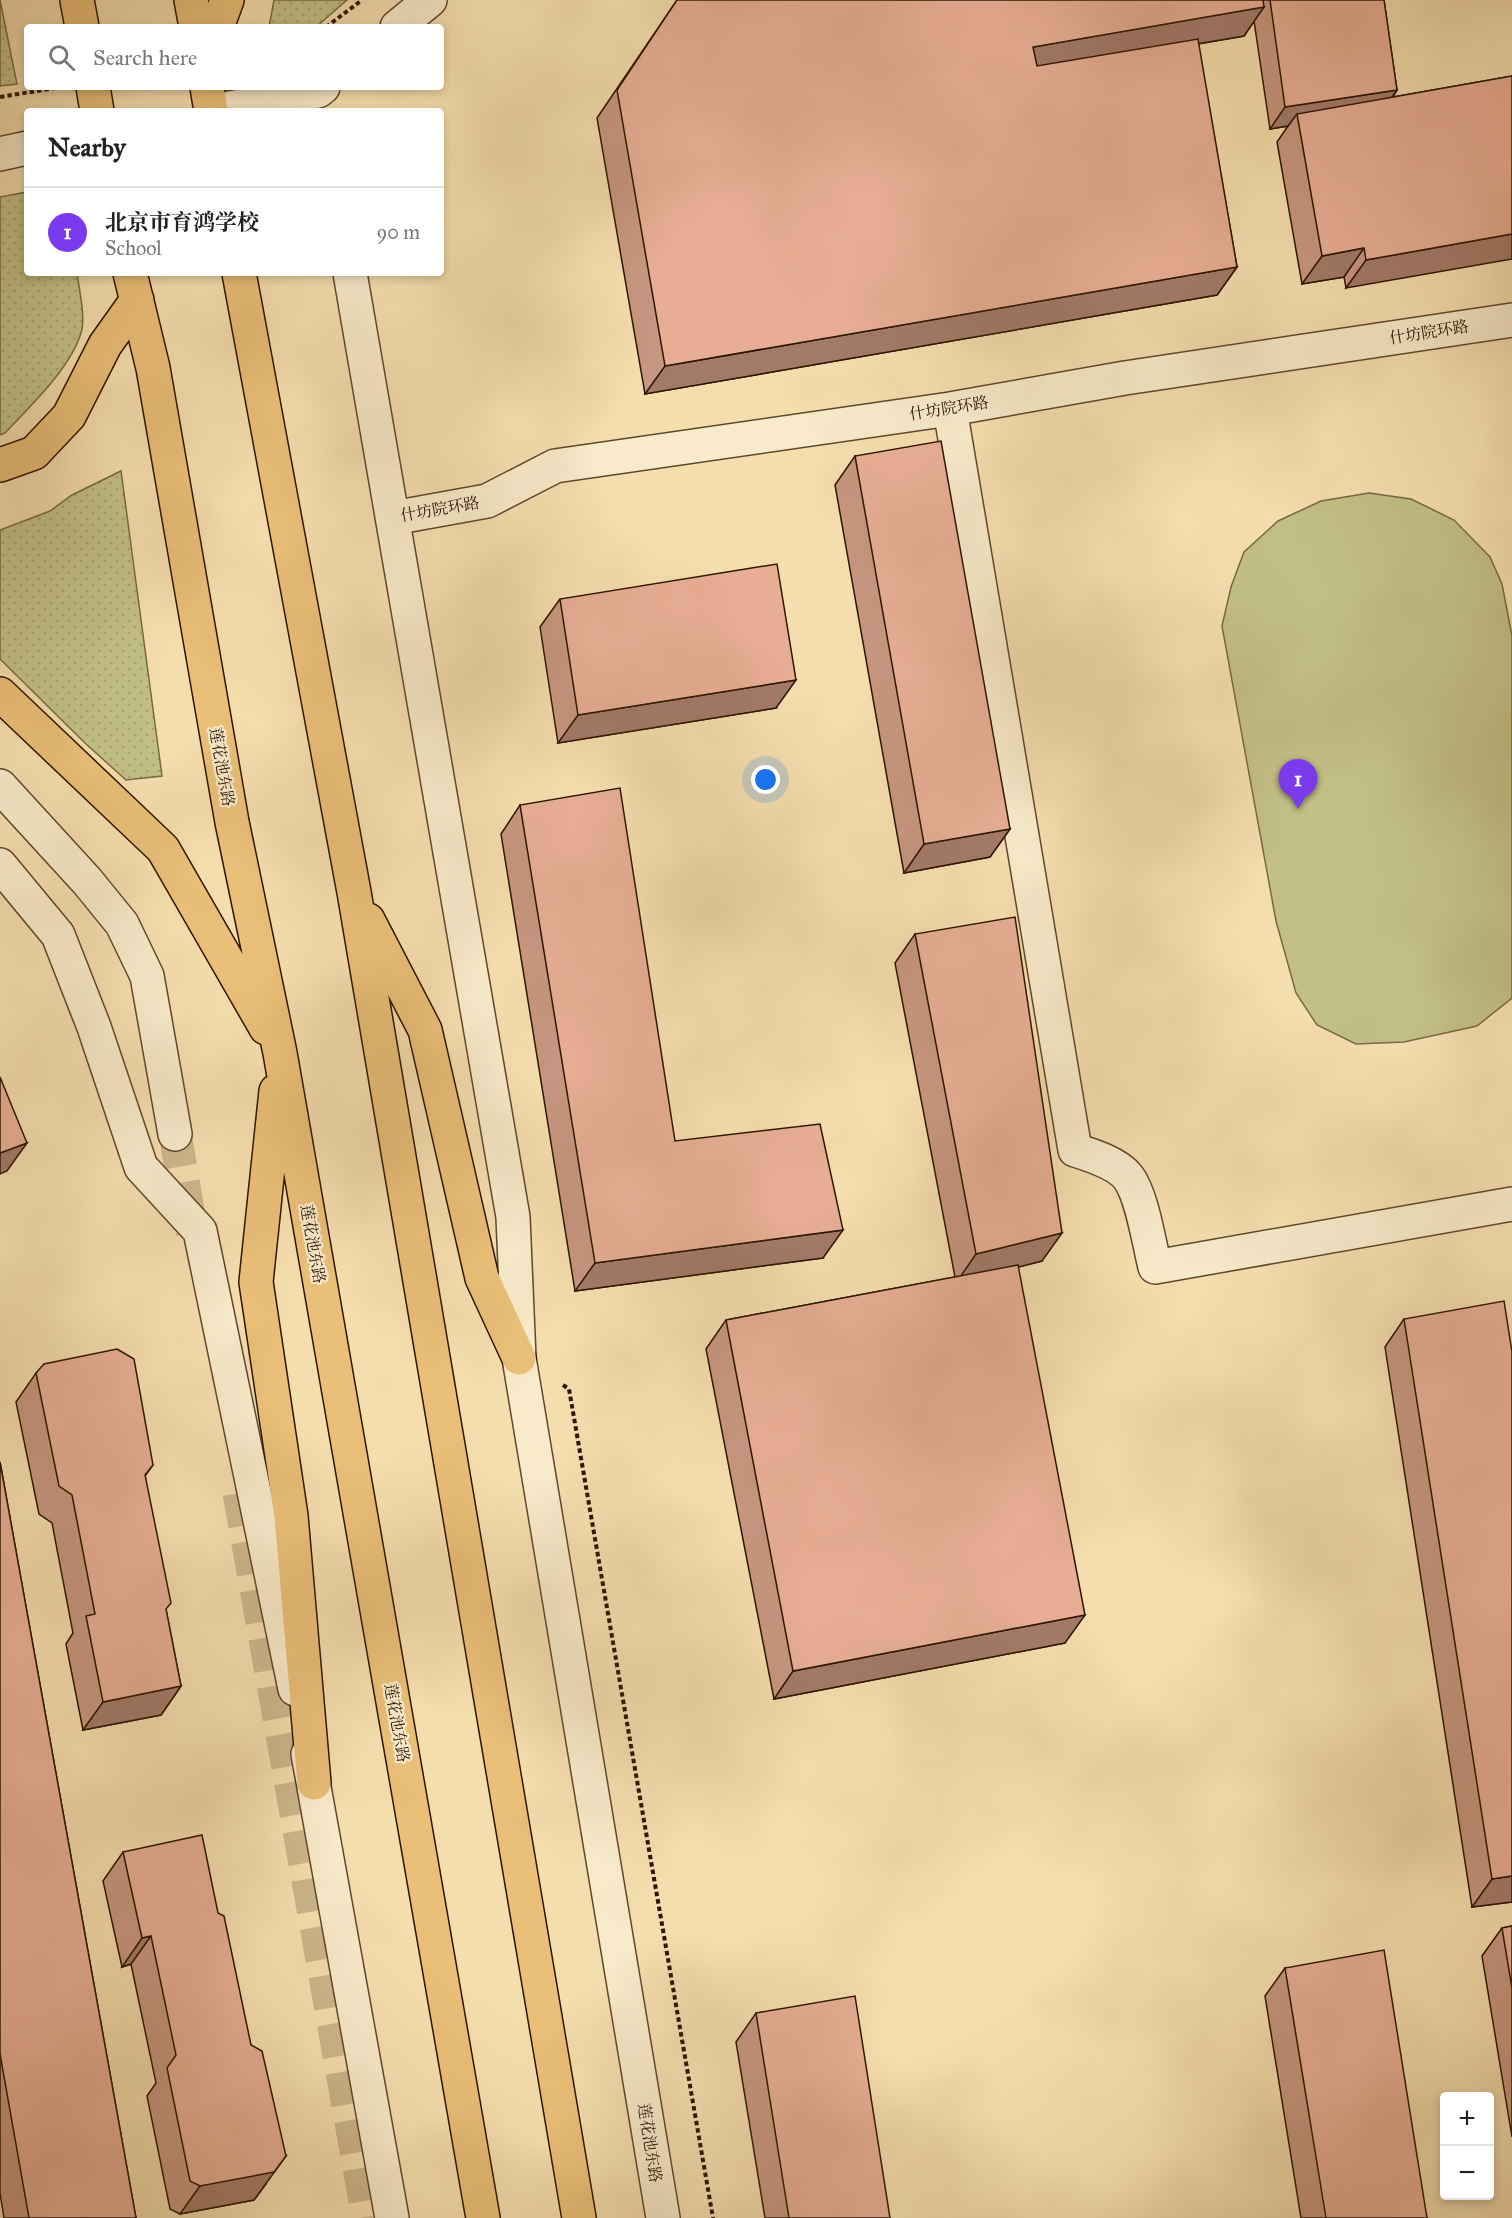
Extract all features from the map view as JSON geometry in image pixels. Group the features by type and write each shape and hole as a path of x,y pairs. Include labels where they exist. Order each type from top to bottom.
{"highway":[{"path":"77,0 81,24"},
{"path":"191,0 195,24"},
{"path":"218,24 227,0"},
{"path":"94,90 96,108"},
{"path":"208,90 212,108"},
{"path":"240,276 354,892 579,2218"},
{"path":"0,465 34,453 69,416 133,287"},
{"name":"莲花池东路","path":"133,287 153,368 232,822 280,1053 483,2218"},
{"path":"0,694 163,849 280,1053 255,1282 291,1516 314,1783"},
{"path":"354,892 425,1030 482,1278 519,1358"}],"street":[{"path":"401,24 430,0"},
{"path":"235,108 321,96"},
{"path":"0,154 24,149"},
{"name":"莲花池东路","path":"351,276 513,1217 519,1358 663,2218"},
{"name":"什坊院环路","path":"393,518 487,501 555,466 950,409 1125,378 1512,320"},
{"path":"950,409 1075,1150 1097,1156 1128,1176 1137,1194 1155,1267 1512,1204"},
{"path":"0,786 87,881 122,924 147,976 175,1134"},
{"path":"0,865 58,935 94,1027 141,1167 200,1231 314,1783 392,2218"}],"path":[{"path":"330,24 362,0"},
{"path":"0,98 43,90"},
{"path":"519,1358 569,1389 712,2218"}],"shaded area":[{"path":"0,0 17,84 0,86"},
{"path":"274,0 347,0 319,24 270,24"},
{"path":"24,193 24,276 77,276 82,327 76,347 59,373 5,433 0,435 0,197"},
{"path":"121,471 162,776 126,780 0,659 0,530 50,511 72,495"},
{"path":"1369,493 1411,499 1454,520 1490,557 1502,584 1512,636 1512,998 1477,1026 1404,1042 1356,1044 1317,1025 1296,993 1276,921 1222,626 1231,587 1244,552 1278,521 1321,501"}],"building":[{"path":"677,0 1263,0 1264,7 1033,47 1037,66 1198,39 1237,267 665,366 617,90"},
{"path":"1270,0 1384,0 1397,90 1285,107"},
{"path":"1512,76 1512,234 1366,260 1364,248 1322,256 1297,114"},
{"path":"941,441 1010,829 924,844 855,456"},
{"path":"777,564 796,680 578,715 560,599"},
{"path":"620,788 675,1141 820,1124 843,1230 595,1263 520,805"},
{"path":"1015,917 1062,1233 976,1254 915,934"},
{"path":"0,1077 27,1143 0,1153"},
{"path":"1018,1265 1085,1615 793,1671 726,1320"},
{"path":"1504,1301 1512,1352 1512,1876 1492,1879 1404,1319"},
{"path":"117,1349 134,1359 153,1465 145,1475 171,1603 166,1609 181,1686 103,1702 86,1616 95,1614 72,1495 59,1486 36,1373 44,1364"},
{"path":"0,1462 136,2218 29,2218 0,2054"},
{"path":"202,1835 218,1913 224,1916 251,2045 262,2051 286,2156 274,2172 200,2186 190,2181 167,2068 176,2055 151,1936 142,1938 123,1852"},
{"path":"1512,1926 1512,1988 1502,1928"},
{"path":"1384,1950 1427,2218 1326,2218 1285,1968"},
{"path":"855,1996 890,2218 789,2218 756,2013"}],"tunnel":[{"path":"175,1134 192,1233"},
{"path":"239,1493 368,2218"}],"place":[{"name":"北京市育鸿学校","path":"1298,809"}]}
